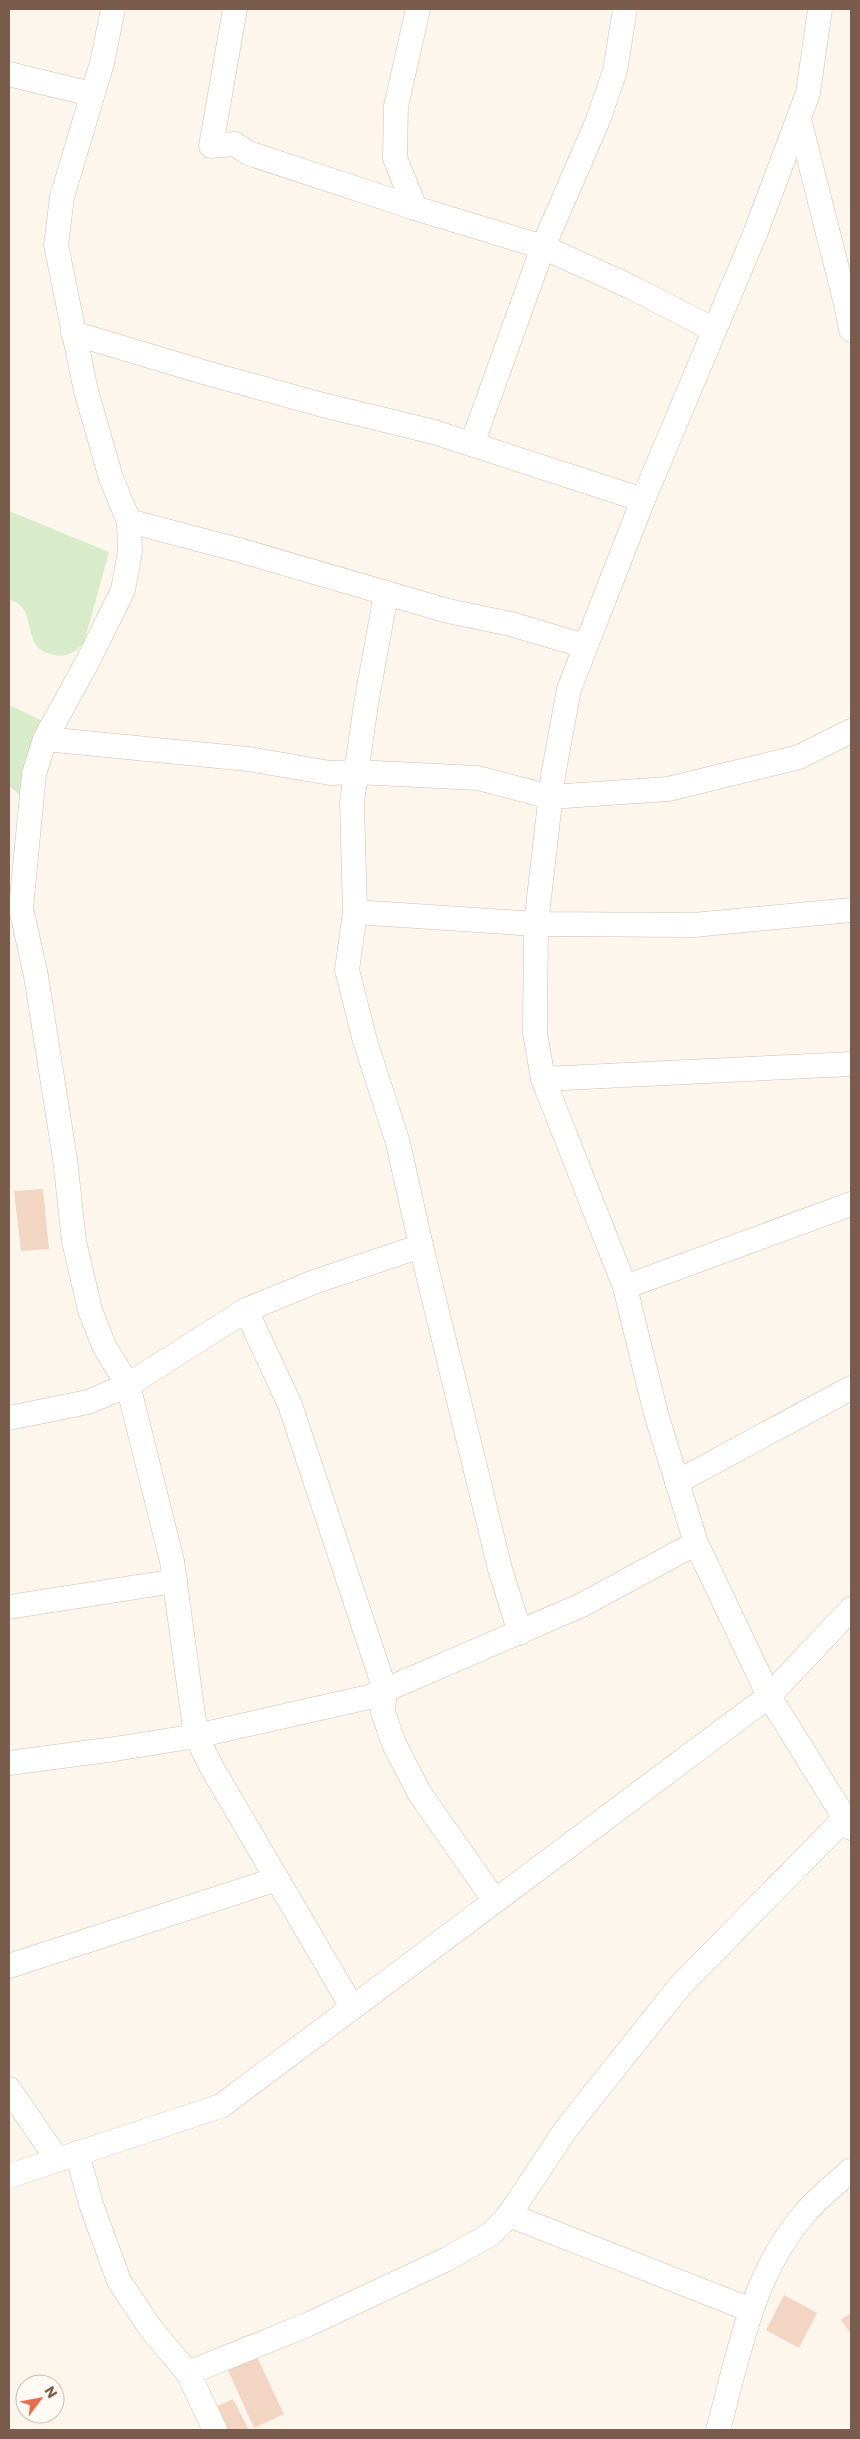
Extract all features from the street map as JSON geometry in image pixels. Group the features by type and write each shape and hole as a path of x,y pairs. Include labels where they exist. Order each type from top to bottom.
{"street":[{"path":"113,9 102,62 62,197 56,245 73,333 91,409 111,478 128,521 130,552 123,590 89,659 45,739 34,774 21,908 36,976 65,1159 74,1240 90,1310 104,1346 128,1384 172,1561 196,1736 352,2007"},
{"path":"235,9 211,146 235,144 248,153 415,208 543,247 631,287 714,330"},
{"path":"415,208 395,158 396,106 418,9"},
{"path":"472,444 543,247 598,120 615,71 625,9"},
{"path":"188,2373 308,2326 447,2259 491,2234 509,2215 566,2129 680,1986 848,1823 769,1696 696,1543 656,1414 625,1287 544,1079 535,1033 536,924 550,797 569,689 642,500 755,234 799,119 808,93 820,9"},
{"path":"9,74 91,94"},
{"path":"799,119 851,330"},
{"path":"73,333 319,404 434,432 642,500"},
{"path":"128,521 239,550 448,611 511,624 585,646"},
{"path":"386,594 366,704 352,802 355,912 347,970 365,1041 398,1143 421,1246 500,1569 520,1633"},
{"path":"45,739 248,759 330,773 356,772 478,778 550,797 668,790 799,757 851,732"},
{"path":"355,912 536,924 694,925 851,910"},
{"path":"544,1079 851,1064"},
{"path":"625,1287 851,1204"},
{"path":"9,1418 88,1402 128,1384 246,1310 314,1282 421,1246"},
{"path":"246,1310 290,1405 385,1690 383,1712 394,1744 420,1794 495,1901"},
{"path":"677,1482 851,1388"},
{"path":"9,1763 196,1736 345,1704 369,1697 582,1605 696,1543"},
{"path":"9,1608 175,1581"},
{"path":"9,2176 221,2106 769,1696 851,1610"},
{"path":"9,1966 277,1879"},
{"path":"9,2088 67,2156 91,2204 119,2281 151,2329 188,2373 215,2430"},
{"path":"718,2430 751,2310 770,2263 806,2212 851,2170"},
{"path":"509,2215 751,2310"}],"green space":[{"path":"9,511 109,552 84,643 70,654 59,656 43,651 36,644 32,636 24,611 19,604 9,600"},
{"path":"9,705 47,723 20,795 9,786"}],"building":[{"path":"43,1189 49,1249 21,1251 14,1191"},
{"path":"784,2295 817,2313 799,2348 766,2330"},
{"path":"851,2313 851,2334 841,2320"},
{"path":"257,2357 284,2414 254,2428 228,2370"},
{"path":"233,2399 249,2430 222,2430 211,2409"}]}
